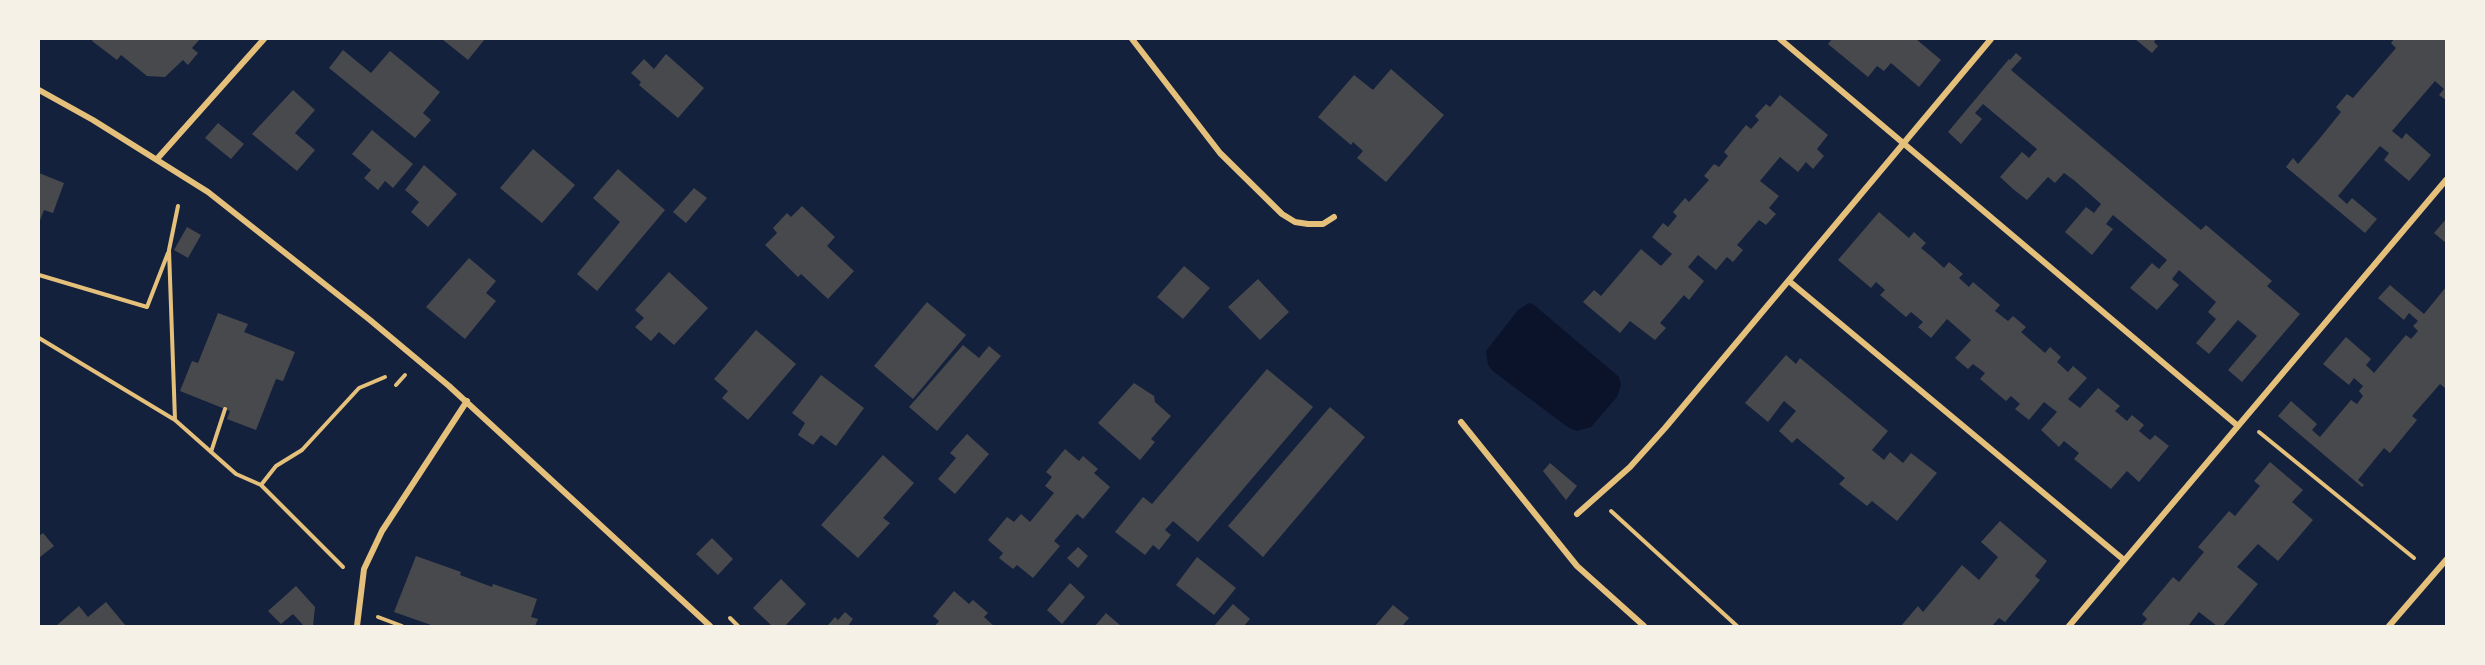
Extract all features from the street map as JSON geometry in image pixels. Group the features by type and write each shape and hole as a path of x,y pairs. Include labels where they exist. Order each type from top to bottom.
{"street":[{"path":"157,159 264,39"},
{"path":"1132,39 1220,153 1282,214 1295,222 1308,224 1323,224 1334,217"},
{"path":"1780,39 2238,426"},
{"path":"1577,514 1644,452 1991,39"},
{"path":"39,90 157,159 231,210 411,352 710,626"},
{"path":"2069,626 2446,180"},
{"path":"1789,280 2124,560"},
{"path":"357,626 364,569 382,531 466,401"},
{"path":"1461,422 1577,566 1644,626"},
{"path":"2389,626 2446,560"}],"path":[{"path":"39,275 147,307 169,250 178,206"},
{"path":"169,250 175,420"},
{"path":"39,339 175,420 236,474 261,485 361,584"},
{"path":"261,485 276,466 302,450 359,388 385,377"},
{"path":"210,452 225,409"},
{"path":"2258,432 2414,558"},
{"path":"1596,498 1737,626"}],"water":[{"path":"1529,303 1619,377 1621,385 1617,397 1591,427 1577,431 1569,428 1494,372 1488,365 1486,351 1518,310"}],"building":[{"path":"93,39 200,39 192,48 198,53 188,65 183,60 165,77 147,76 121,55 117,60 92,41"},
{"path":"442,39 485,39 468,60"},
{"path":"1832,39 1916,39 1941,60 1919,87 1891,63 1884,71 1877,66 1868,77 1828,44"},
{"path":"2135,39 2156,39 2154,42 2158,46 2152,53"},
{"path":"2394,39 2446,39 2446,100 2439,95 2444,89 2435,81 2392,131 2402,139 2406,133 2431,155 2409,181 2384,160 2389,153 2380,146 2338,196 2347,204 2352,198 2377,219 2365,233 2286,167 2293,158 2298,164 2341,112 2336,107 2347,94 2353,98 2396,48 2391,43"},
{"path":"343,50 371,73 390,51 440,92 423,113 431,120 415,138 329,68"},
{"path":"2016,53 2022,58 2011,70 2201,230 2206,225 2272,281 2267,286 2300,314 2242,382 2228,370 2257,336 2238,320 2209,354 2196,343 2216,319 2208,312 2216,302 2179,270 2172,279 2179,285 2157,310 2130,288 2152,263 2159,269 2167,260 2113,215 2106,224 2113,229 2092,255 2065,232 2086,207 2094,213 2101,204 2075,181 2064,173 2055,183 2048,177 2027,200 2013,189 2000,177 2022,152 2029,158 2037,149 1983,104 1975,113 1982,119 1961,144 1948,132"},
{"path":"666,54 704,88 678,118 639,85 641,82 631,73 644,59 654,69"},
{"path":"1391,69 1444,115 1386,182 1357,158 1363,151 1353,142 1351,145 1318,117 1354,75 1373,90"},
{"path":"293,90 315,110 295,133 315,150 297,171 252,134"},
{"path":"1780,95 1828,135 1817,149 1824,156 1813,169 1806,162 1798,172 1780,157 1760,181 1779,196 1769,208 1776,214 1766,225 1759,220 1737,245 1743,250 1733,262 1727,257 1716,270 1698,255 1688,267 1704,281 1689,300 1684,295 1660,323 1666,328 1655,340 1630,321 1620,333 1583,302 1594,290 1601,296 1641,249 1661,266 1672,254 1652,237 1663,223 1668,227 1677,216 1673,212 1685,198 1689,202 1709,180 1704,176 1714,164 1719,167 1728,156 1724,152 1746,125 1751,129 1759,120 1755,116 1766,104 1770,107"},
{"path":"218,123 244,144 231,159 205,138"},
{"path":"372,130 413,164 393,188 385,181 378,190 364,178 371,170 352,154"},
{"path":"533,149 575,185 542,223 500,188"},
{"path":"424,165 457,194 428,227 411,212 419,202 405,190"},
{"path":"618,169 665,210 597,291 577,274 620,222 593,198"},
{"path":"39,173 64,183 53,213 44,210 39,223"},
{"path":"694,188 707,198 686,223 673,212"},
{"path":"802,206 835,237 827,246 854,271 828,299 801,274 798,277 765,245 777,233 773,228 787,213 791,217"},
{"path":"1879,212 1909,238 1914,232 1926,243 1921,248 1944,268 1949,262 1963,274 1959,278 1969,287 1973,282 2000,305 1995,311 2008,321 2013,316 2026,327 2021,332 2045,353 2050,347 2061,357 2057,362 2068,372 2073,366 2087,378 2068,399 2080,408 2098,388 2120,406 2115,411 2127,421 2132,415 2144,425 2139,431 2150,440 2155,435 2169,446 2139,482 2127,471 2111,489 2074,459 2079,453 2064,441 2059,447 2041,430 2057,412 2044,402 2029,420 2015,409 2020,404 2011,396 2006,401 1980,379 1985,373 1973,364 1968,369 1955,358 1971,340 1947,319 1931,338 1918,327 1923,322 1911,312 1906,317 1880,295 1885,290 1876,282 1871,288 1838,260"},
{"path":"2446,219 2446,243 2434,233"},
{"path":"187,227 201,235 188,258 174,250"},
{"path":"469,258 496,281 486,293 496,301 465,339 426,307"},
{"path":"1184,266 1210,288 1183,319 1157,297"},
{"path":"669,272 708,308 674,345 659,332 651,341 635,327 644,318 635,310"},
{"path":"1258,279 1289,312 1260,340 1228,307"},
{"path":"2390,285 2424,314 2446,287 2446,389 2440,384 2412,416 2417,420 2390,453 2384,448 2358,480 2364,485 2362,487 2278,416 2291,401 2317,424 2312,430 2320,437 2351,400 2357,404 2363,396 2359,391 2363,386 2354,378 2349,385 2323,364 2346,337 2371,359 2366,365 2374,373 2406,335 2411,339 2418,331 2413,326 2418,321 2409,313 2404,320 2378,298"},
{"path":"927,302 966,335 913,399 874,366"},
{"path":"218,313 248,324 244,332 295,352 283,381 276,379 256,430 227,419 230,411 180,391 192,361 198,363"},
{"path":"756,330 796,364 748,420 722,398 728,391 714,379"},
{"path":"963,345 979,358 989,346 1001,356 937,431 909,407"},
{"path":"1786,355 1796,364 1800,358 1888,431 1872,450 1884,460 1890,452 1903,463 1911,453 1937,473 1897,521 1872,501 1867,506 1839,484 1845,478 1797,438 1792,443 1779,431 1796,411 1784,401 1768,422 1745,403"},
{"path":"1267,369 1313,407 1198,542 1173,521 1165,530 1171,535 1159,550 1153,545 1145,555 1115,532 1143,497 1152,504"},
{"path":"821,375 864,408 836,446 821,435 813,445 798,435 805,423 792,413"},
{"path":"1134,383 1154,396 1155,402 1171,416 1151,439 1155,442 1140,460 1098,423"},
{"path":"1330,407 1365,437 1263,557 1228,526"},
{"path":"967,434 989,454 955,494 938,479 956,458 950,453"},
{"path":"1065,449 1079,461 1083,456 1098,469 1094,473 1110,487 1083,519 1077,514 1054,541 1060,546 1033,578 1017,565 1013,569 999,558 1003,553 988,540 1007,517 1014,522 1021,514 1030,522 1054,493 1045,486 1052,477 1046,472"},
{"path":"883,455 914,483 883,518 890,523 858,558 821,525"},
{"path":"2270,462 2303,490 2292,502 2313,520 2278,561 2258,544 2237,567 2258,584 2223,626 2217,626 2199,612 2188,626 2141,626 2147,619 2142,614 2173,577 2179,582 2204,552 2198,547 2229,511 2235,516 2260,486 2254,481"},
{"path":"1550,463 1577,486 1566,500 1543,471"},
{"path":"2000,521 2047,561 2035,576 2040,580 2005,622 1999,618 1992,626 1901,626 1918,606 1923,612 1962,565 1979,580 1998,557 1981,542"},
{"path":"43,533 54,546 40,557 39,536"},
{"path":"712,538 733,559 718,575 696,554"},
{"path":"1078,547 1088,556 1078,568 1067,558"},
{"path":"416,556 461,572 460,575 492,587 493,584 537,599 531,617 538,619 535,626 434,626 394,612"},
{"path":"1197,557 1236,588 1214,615 1176,585"},
{"path":"781,579 806,604 785,626 772,626 753,608"},
{"path":"1070,583 1085,597 1062,624 1047,610"},
{"path":"296,586 315,607 313,626 304,626 293,614 281,624 268,611"},
{"path":"954,591 969,604 973,600 988,613 984,617 994,626 935,626 939,621 933,616"},
{"path":"106,602 126,626 56,626 79,606 88,617"},
{"path":"1233,604 1250,619 1244,626 1214,626"},
{"path":"1393,605 1409,618 1402,626 1375,626"},
{"path":"845,612 853,619 848,626 827,626 835,617 838,620"},
{"path":"1106,613 1121,626 1095,626"}]}
